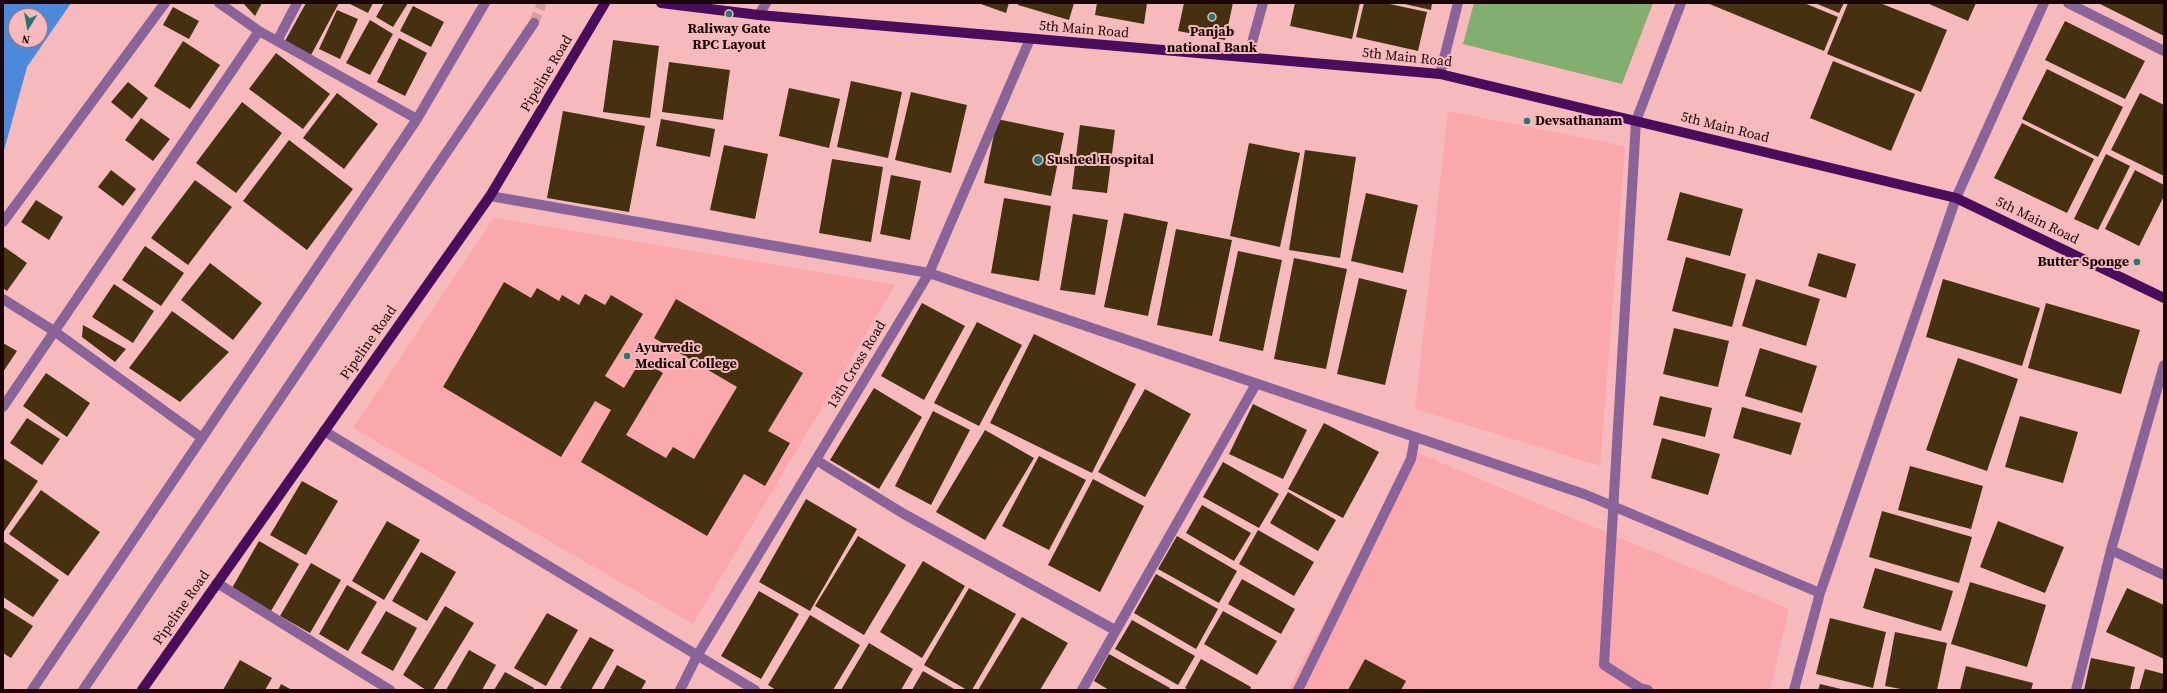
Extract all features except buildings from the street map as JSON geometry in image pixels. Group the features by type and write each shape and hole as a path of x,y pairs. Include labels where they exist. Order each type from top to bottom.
{"main road":[{"name":"Pipeline Road","path":"142,690 490,196 605,3"},
{"name":"5th Main Road","path":"660,3 759,15 1440,74 1956,198 2164,298"}],"street":[{"path":"3,222 165,3"},
{"path":"219,3 259,31 417,119"},
{"path":"277,41 297,3"},
{"path":"32,690 417,119 485,3"},
{"path":"759,15 766,3"},
{"path":"1248,57 1263,3"},
{"path":"1440,74 1458,3"},
{"path":"1648,690 1640,688 1604,666 1636,121 1681,3"},
{"path":"1794,690 1820,593 1956,198 2044,3"},
{"path":"2068,3 2164,51"},
{"path":"83,690 534,23"},
{"path":"3,406 259,31"},
{"name":"13th Cross Road","path":"680,690 697,656 929,273 1030,39"},
{"path":"490,196 929,273 1415,437 1614,506 1820,593"},
{"path":"3,299 54,331 202,438"},
{"path":"2076,690 2110,550 2164,364"},
{"path":"1082,690 1256,384"},
{"path":"324,431 755,690"},
{"path":"1298,690 1411,459 1415,437"},
{"path":"816,460 904,514 1115,630"},
{"path":"2110,550 2164,575"},
{"path":"217,583 390,690"}],"shaded area":[{"path":"1448,111 1625,146 1600,466 1415,409"},
{"name":"Ayurvedic Medical College","path":"494,218 895,285 693,624 353,428"},
{"path":"1413,451 1789,609 1770,690 1288,690"}],"green space":[{"path":"1474,3 1653,3 1622,84 1463,44"}],"water":[{"path":"3,3 71,3 48,36 48,8 8,8 8,48 40,48 27,67 3,154"}],"tunnel":[{"path":"534,23 542,3"}],"place":[{"name":"Raliway Gate RPC Layout","path":"729,14"},
{"name":"Panjab national Bank","path":"1212,17"},
{"name":"Devsathanam","path":"1527,121"},
{"name":"Susheel Hospital","path":"1038,160"},
{"name":"Butter Sponge","path":"2137,262"},
{"name":"Ayurvedic Medical College","path":"627,356"}]}
